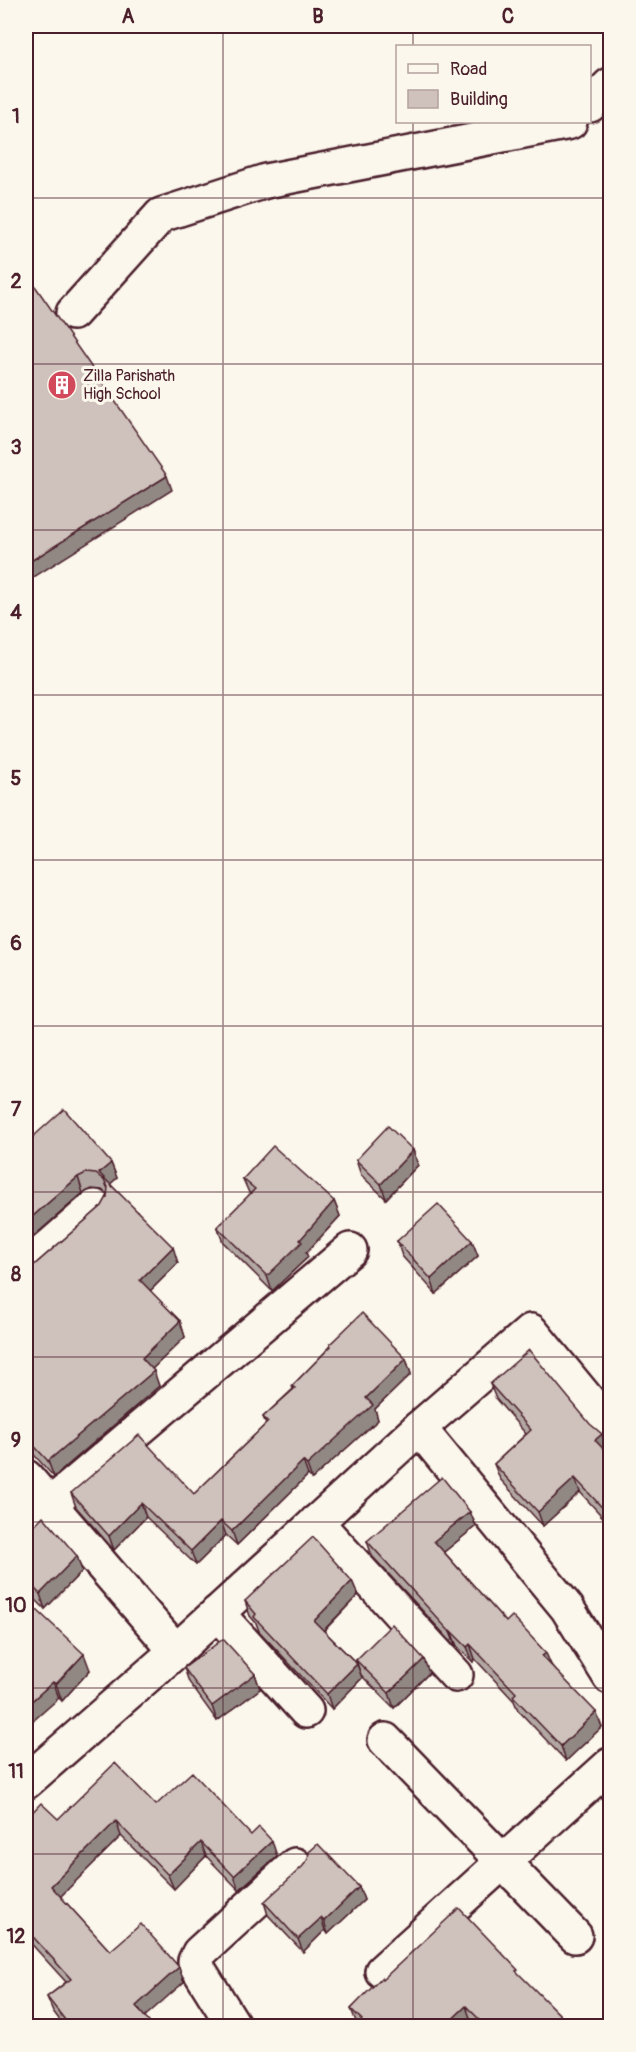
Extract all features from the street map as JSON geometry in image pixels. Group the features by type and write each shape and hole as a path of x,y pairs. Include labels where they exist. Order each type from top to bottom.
{"street":[{"path":"591,104 610,85"},
{"path":"73,313 161,215 266,181 565,123"},
{"path":"26,1267 95,1207"},
{"path":"37,1515 350,1250"},
{"path":"26,1782 176,1651 419,1428 531,1331 610,1427"},
{"path":"419,1428 567,1608 610,1677"},
{"path":"26,1477 37,1515 176,1651"},
{"path":"316,1522 456,1674"},
{"path":"217,1613 306,1711"},
{"path":"385,1740 574,1936"},
{"path":"382,1971 610,1765"},
{"path":"234,2026 196,1965 196,1958 295,1865"}],"building":[{"name":"Zilla Parishath High School","path":"26,273 167,476 26,564"},
{"path":"64,1109 111,1163 99,1173 173,1247 140,1280 180,1321 142,1358 154,1371 48,1461 26,1437 26,1269 33,1266 102,1206 107,1197 108,1187 104,1180 96,1174 86,1173 78,1177 26,1222 26,1143"},
{"path":"388,1126 413,1150 381,1184 356,1160"},
{"path":"273,1146 334,1201 300,1240 302,1242 267,1276 217,1227 255,1189 243,1179"},
{"path":"438,1204 472,1241 431,1279 397,1241"},
{"path":"362,1313 406,1359 366,1398 373,1405 307,1465 303,1461 232,1531 221,1521 191,1551 141,1503 109,1536 71,1493 139,1435 194,1494 268,1422 263,1417 295,1388 292,1386"},
{"path":"529,1350 590,1424 602,1434 595,1440 610,1456 610,1516 575,1478 538,1512 494,1464 531,1430 490,1384"},
{"path":"442,1477 470,1512 434,1541 506,1622 512,1616 546,1653 542,1656 596,1712 561,1746 513,1696 516,1693 470,1644 467,1647 450,1632 367,1541"},
{"path":"43,1516 77,1556 40,1594 26,1580 26,1534"},
{"path":"313,1537 352,1581 314,1621 357,1664 327,1694 254,1617 256,1614 245,1601"},
{"path":"37,1610 84,1654 56,1684 53,1682 26,1706 26,1621"},
{"path":"392,1624 424,1659 389,1693 356,1660"},
{"path":"223,1639 255,1674 212,1706 184,1668"},
{"path":"115,1763 156,1805 192,1772 251,1835 259,1827 272,1841 234,1876 201,1842 168,1875 116,1821 51,1886 110,1951 141,1924 179,1967 136,2006 152,2026 58,2026 65,2020 47,1997 71,1979 26,1929 26,1819 41,1803 58,1819"},
{"path":"318,1844 359,1887 324,1921 321,1918 298,1939 264,1902 303,1866 308,1859 309,1852"},
{"path":"459,1908 518,1970 516,1971 571,2026 486,2026 466,2006 445,2026 355,2026 362,2020 351,2009 381,1978 382,1980"}],"place":[{"name":"Zilla Parishath High School","path":"62,385"}]}
